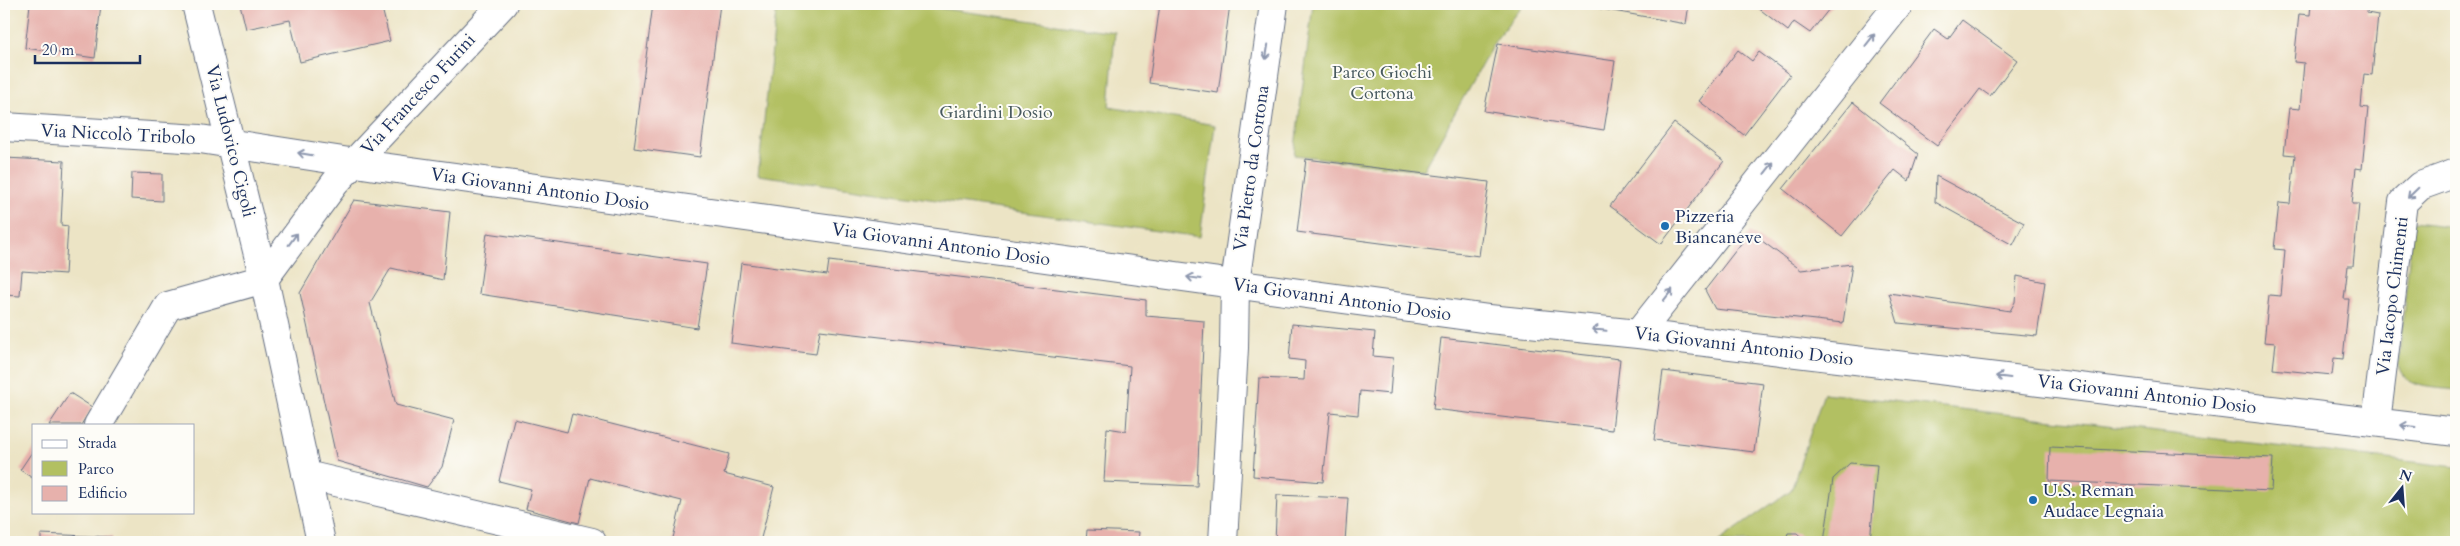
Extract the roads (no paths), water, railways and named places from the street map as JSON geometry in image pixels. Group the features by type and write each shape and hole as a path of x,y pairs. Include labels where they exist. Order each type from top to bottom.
{"street":[{"name":"Via Ludovico Cigoli","path":"196,4 264,279 321,542"},
{"name":"Via Francesco Furini","path":"353,162 503,4"},
{"name":"Via Pietro da Cortona","path":"1223,542 1234,348 1235,284 1274,4"},
{"path":"1638,334 1898,4"},
{"name":"Via Niccolò Tribolo","path":"4,127 231,142"},
{"name":"Via Giovanni Antonio Dosio","path":"231,142 353,162 1489,319 1638,334 2456,432"},
{"path":"99,424 168,306 264,279 334,183 353,162"},
{"name":"Via Iacopo Chimenti","path":"2376,422 2404,202 2420,186 2456,173"},
{"path":"306,475 592,542"}],"place":[{"name":"Pizzeria Biancaneve","path":"1665,226"},
{"name":"U.S. Reman Audace Legnaia","path":"2033,500"}],"park label":[{"name":"Parco Giochi Cortona","path":"1382,82"},
{"name":"Giardini Dosio","path":"996,112"}]}
